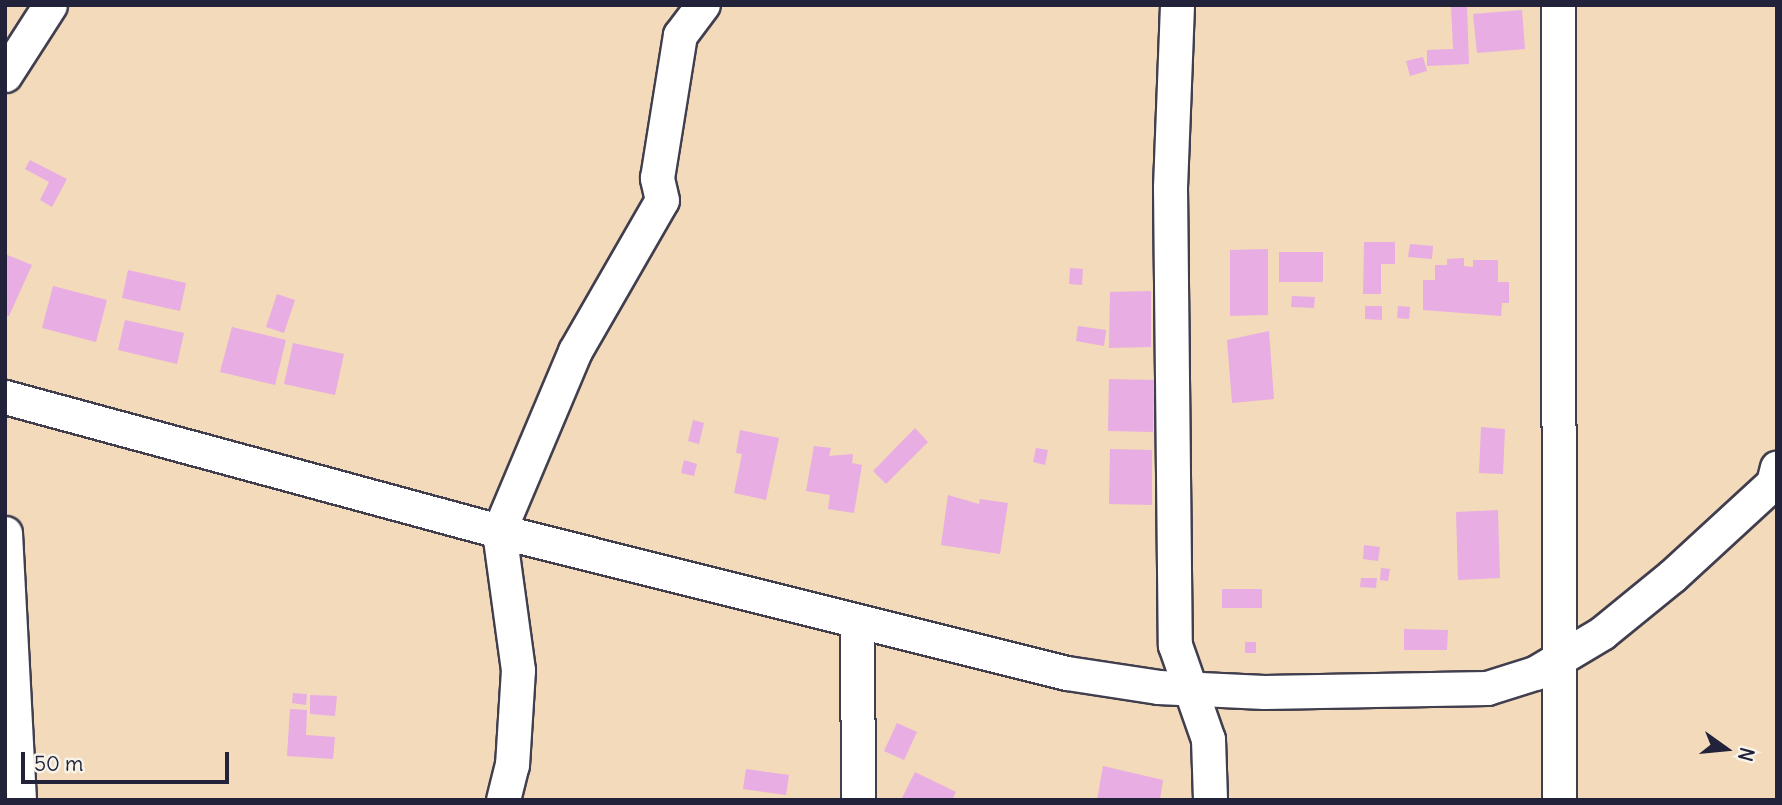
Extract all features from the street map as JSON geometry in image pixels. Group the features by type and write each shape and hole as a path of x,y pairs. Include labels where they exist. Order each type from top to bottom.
{"street":[{"path":"5,75 50,5"},
{"path":"503,800 512,765 518,670 499,531 575,351 662,200 657,178 680,36 704,5"},
{"path":"1177,5 1170,187 1175,645 1194,689 1208,739 1210,800"},
{"path":"1558,5 1559,800"},
{"path":"5,397 499,531 1067,673 1194,689 1351,693 1487,688 1535,673 1602,633 1662,584 1775,480"},
{"path":"5,533 19,800"},
{"path":"857,621 858,800"}],"building":[{"path":"1451,5 1467,5 1469,64 1427,66 1427,50 1453,49"},
{"path":"1522,10 1525,49 1477,53 1473,14"},
{"path":"1423,57 1427,71 1410,76 1406,61"},
{"path":"30,160 67,179 52,207 40,200 49,182 25,169"},
{"path":"1364,242 1395,242 1395,264 1381,264 1381,294 1363,294"},
{"path":"1410,244 1433,246 1432,259 1408,257"},
{"path":"1268,249 1268,315 1230,316 1230,250"},
{"path":"1279,252 1323,252 1323,282 1279,282"},
{"path":"5,254 32,265 9,316 5,315"},
{"path":"1464,258 1464,266 1473,267 1473,260 1498,260 1498,282 1509,282 1509,303 1502,303 1501,316 1423,310 1423,280 1435,280 1435,265 1447,265 1447,259"},
{"path":"1070,268 1083,269 1082,285 1069,284"},
{"path":"128,270 186,283 180,311 122,298"},
{"path":"53,286 107,300 96,342 42,328"},
{"path":"1151,291 1151,347 1109,348 1110,292"},
{"path":"277,294 295,300 284,333 266,327"},
{"path":"1292,296 1315,297 1314,308 1291,307"},
{"path":"1365,306 1382,306 1382,320 1365,319"},
{"path":"1398,306 1410,307 1409,319 1397,318"},
{"path":"125,320 184,333 177,364 118,350"},
{"path":"1078,326 1106,330 1104,346 1076,341"},
{"path":"232,327 286,340 275,385 220,372"},
{"path":"1269,331 1274,399 1232,403 1227,340"},
{"path":"293,343 344,354 335,395 284,384"},
{"path":"1109,379 1154,380 1153,432 1108,431"},
{"path":"693,420 704,423 699,444 688,441"},
{"path":"1481,427 1505,429 1503,474 1479,473"},
{"path":"915,428 928,442 886,484 873,471"},
{"path":"740,430 779,438 766,500 734,493 742,454 736,453"},
{"path":"814,446 831,448 829,456 853,454 852,463 862,465 854,513 828,509 830,495 806,491"},
{"path":"1036,448 1048,450 1045,465 1033,462"},
{"path":"1110,449 1152,450 1152,505 1109,504"},
{"path":"684,460 697,464 694,476 681,473"},
{"path":"948,495 979,504 980,499 1008,503 1000,554 941,545"},
{"path":"1498,510 1500,578 1458,580 1456,512"},
{"path":"1364,545 1380,547 1378,561 1363,559"},
{"path":"1381,568 1390,569 1388,581 1380,580"},
{"path":"1361,578 1377,578 1376,588 1360,587"},
{"path":"1222,589 1262,589 1262,608 1222,608"},
{"path":"1404,629 1448,630 1447,650 1404,650"},
{"path":"1245,642 1256,642 1256,653 1245,653"},
{"path":"293,693 307,694 306,705 292,703"},
{"path":"310,695 337,696 335,716 310,714"},
{"path":"290,709 307,710 306,735 335,737 333,759 287,756"},
{"path":"897,723 917,732 904,760 884,751"},
{"path":"1103,766 1163,780 1160,800 1097,800"},
{"path":"746,769 789,775 786,795 743,789"},
{"path":"915,772 956,792 952,800 901,800"}]}
